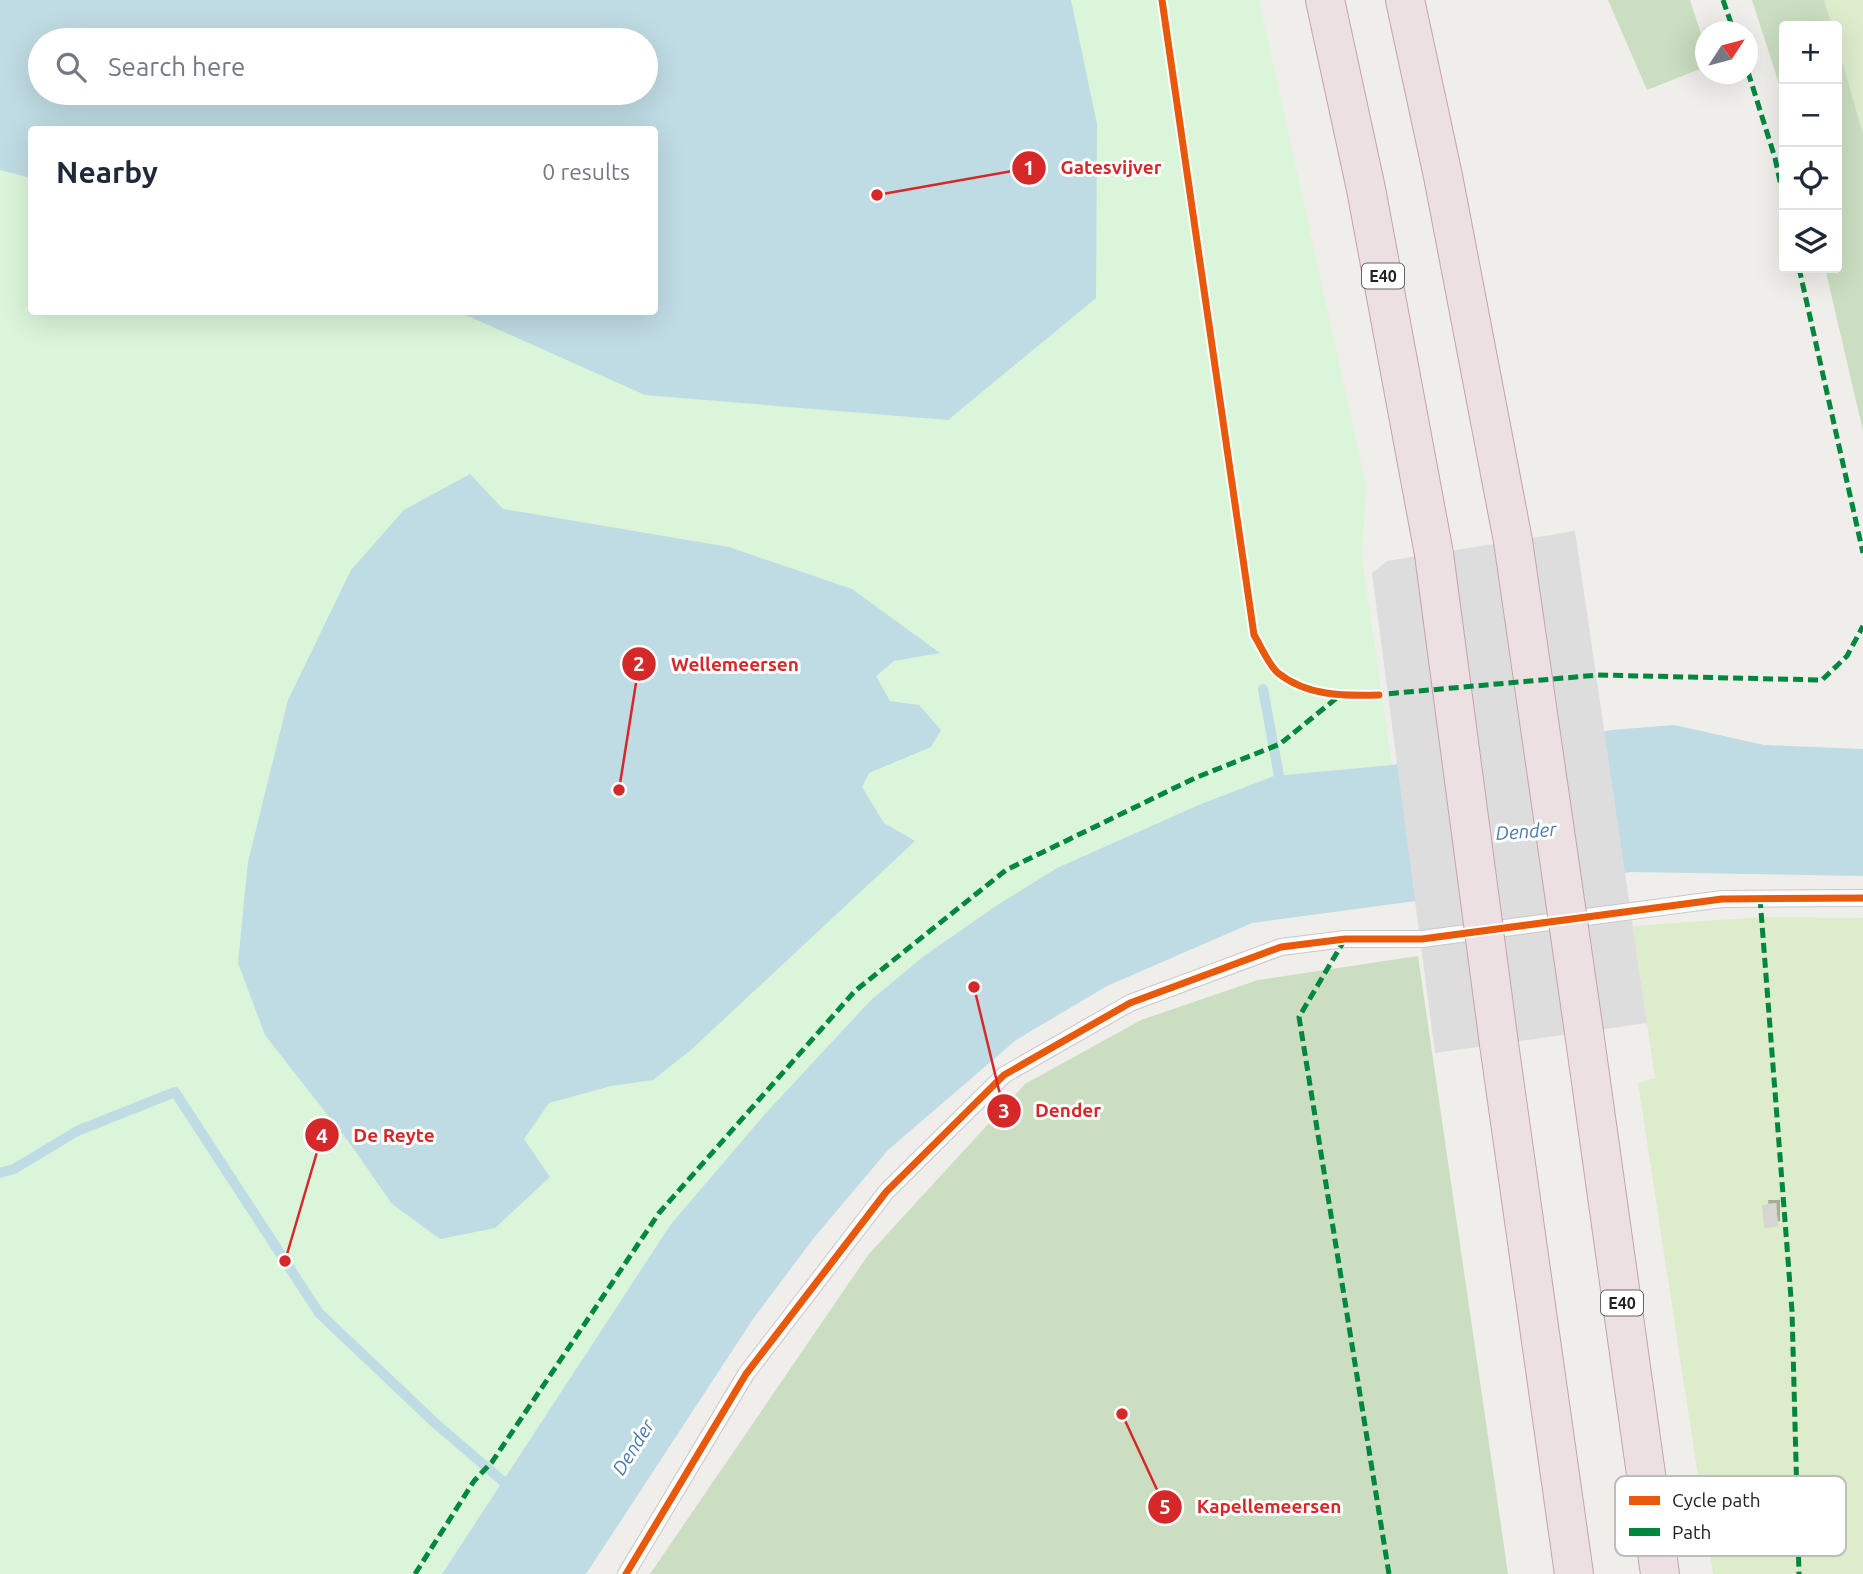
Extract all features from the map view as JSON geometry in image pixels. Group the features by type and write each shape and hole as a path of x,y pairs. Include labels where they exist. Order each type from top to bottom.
{"highway":[{"name":"E40","path":"1325,0 1366,188 1434,554 1499,1044 1574,1574"},
{"name":"E40","path":"1405,0 1443,176 1513,541 1646,1476"},
{"name":"E40","path":"1657,1556 1660,1574"}],"lane":[{"path":"626,1574 746,1374 886,1192 1004,1075 1130,1003 1281,947 1345,939 1422,939 1722,898 1863,898"}],"green space":[{"path":"0,0 1259,0 1366,485 1362,558 1392,765 1274,776 1201,804 1057,868 924,956 765,1114 671,1224 442,1574 0,1574"},
{"path":"1608,0 1690,0 1697,21 1695,71 1647,90"},
{"path":"1752,0 1824,0 1830,21 1779,21 1779,84"},
{"path":"1824,0 1863,0 1863,134 1842,60 1842,21 1830,21"},
{"path":"1842,60 1863,134 1863,431 1826,273 1842,273"},
{"path":"1761,917 1863,918 1863,1574 1713,1574 1710,1556 1846,1556 1846,1476 1698,1476 1638,1083 1655,1078 1633,926"},
{"path":"1418,956 1508,1574 650,1574 868,1255 1025,1084 1141,1020 1258,980"}],"water":[{"path":"0,0 1071,0 1097,124 1096,298 948,420 645,395 466,315 658,315 658,126 28,126 28,177 0,170"},
{"path":"470,474 503,509 729,547 852,589 940,653 894,661 876,676 890,701 919,705 941,730 931,747 869,773 862,787 884,823 915,841 692,1049 653,1080 611,1086 549,1103 524,1139 550,1177 495,1228 440,1239 392,1204 351,1145 265,1035 238,963 248,862 288,700 351,570 404,510"},
{"path":"1674,725 1764,745 1863,749 1863,876 1631,872 1252,923 1107,986 1016,1040 888,1150 813,1239 753,1319 586,1574 442,1574 671,1224 765,1114 871,1000 924,956 996,906 1057,868 1201,804 1274,776 1392,765 1612,730"}],"pier":[{"path":"1575,531 1647,1023 1435,1053 1372,573 1387,561"}],"building":[{"path":"1776,1203 1778,1227 1764,1228 1762,1205"}],"waterway":[{"path":"1263,689 1279,776"},
{"path":"0,1173 14,1169 77,1131 175,1092 319,1313 435,1423 512,1489"}],"marked path":[{"path":"1723,0 1730,21"},
{"path":"1752,84 1779,177"},
{"path":"1800,273 1863,553"},
{"path":"1374,695 1598,675 1822,680 1847,656 1863,626"},
{"path":"415,1574 474,1481 492,1462 659,1213 855,991 1006,870 1195,778 1280,744 1339,696"},
{"path":"1760,898 1792,1311 1796,1476"},
{"path":"1345,939 1299,1017 1389,1574"},
{"path":"1799,1556 1799,1574"}],"cycle path":[{"path":"1162,0 1254,635 1274,669 1289,681 1326,693 1379,695"},
{"path":"626,1574 746,1374 886,1192 1004,1075 1130,1003 1281,947 1345,939 1422,939 1722,899 1863,898"}],"place":[{"name":"Gatesvijver","path":"877,195"},
{"name":"Wellemeersen","path":"619,790"},
{"name":"Dender","path":"974,987"},
{"name":"De Reyte","path":"285,1261"},
{"name":"Kapellemeersen","path":"1122,1414"}]}
